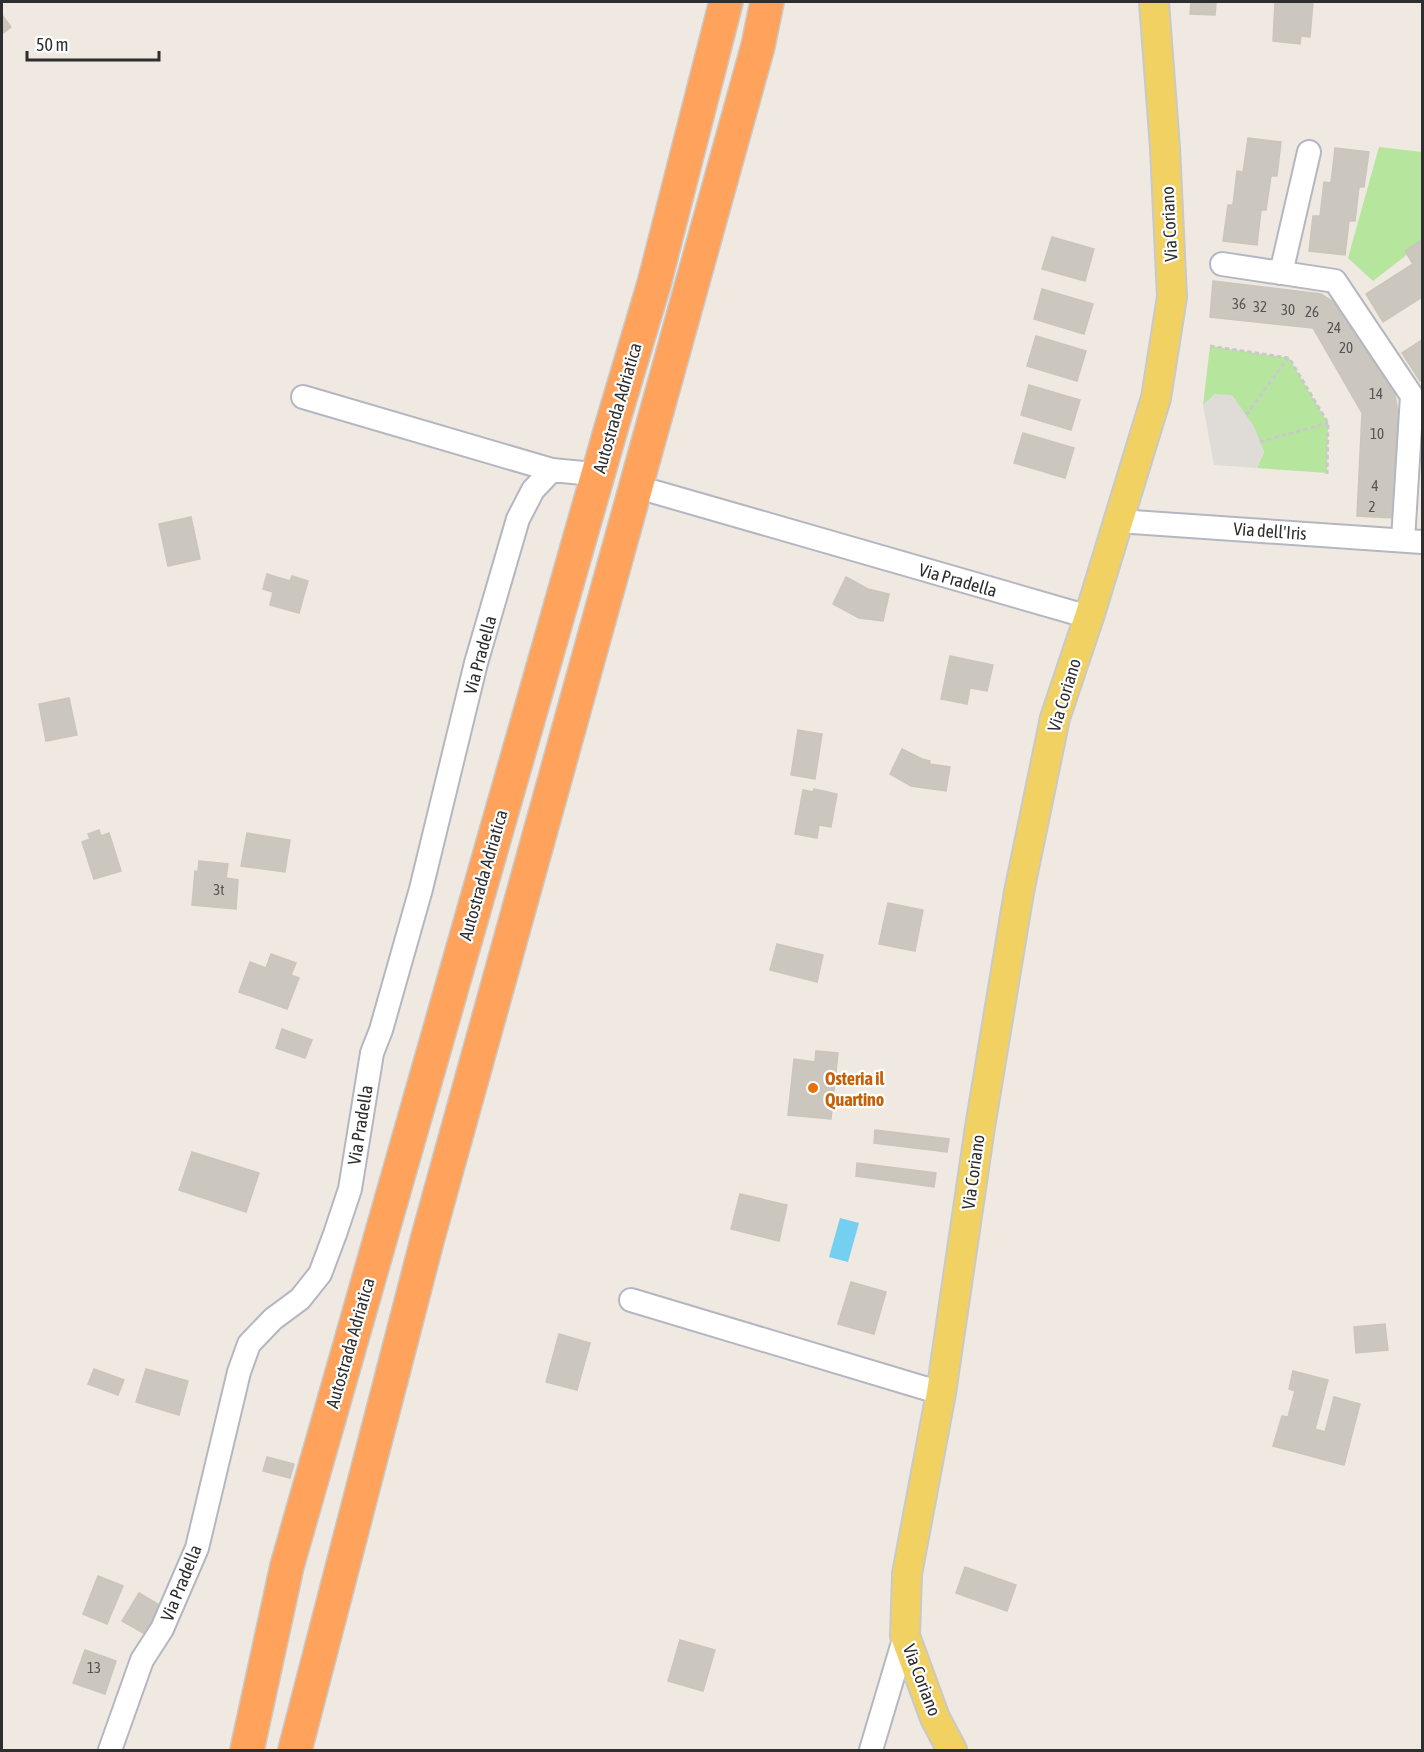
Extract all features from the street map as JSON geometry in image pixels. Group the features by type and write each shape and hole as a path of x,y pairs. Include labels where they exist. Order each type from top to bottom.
{"highway":[{"name":"Autostrada Adriatica","path":"247,1750 287,1566 654,284 726,2"},
{"path":"295,1750 428,1237 758,46 766,2"}],"main road":[{"name":"Via Coriano","path":"952,1750 935,1718 905,1636 907,1574 941,1393 980,1127 1019,892 1055,718 1089,617 1156,398 1172,297 1165,148 1154,2"}],"street":[{"path":"1281,273 1310,152"},
{"path":"1222,264 1335,281 1412,396 1413,541"},
{"path":"303,397 552,470 583,473"},
{"name":"Via Pradella","path":"110,1750 142,1659 162,1629 197,1548 239,1372 249,1344 273,1318 300,1299 320,1274 335,1234 350,1189 372,1053 381,1030 421,890 477,663 499,585 518,519 533,490 552,470"},
{"name":"Via Pradella","path":"655,492 1089,617"},
{"name":"Via dell'Iris","path":"1118,521 1413,541"},
{"path":"631,1300 941,1393"},
{"path":"871,1750 905,1636"}],"path":[{"path":"1210,346 1288,358 1328,423 1327,474"},
{"path":"1246,415 1288,358"},
{"path":"1260,442 1328,423"}],"green space":[{"path":"1379,147 1422,152 1422,243 1373,281 1348,258"},
{"path":"1210,346 1289,358 1328,423 1327,473 1257,468 1264,452 1253,425 1215,394 1203,405"}],"shaded area":[{"path":"1215,394 1232,395 1253,425 1264,452 1257,468 1214,465 1203,405"}],"water":[{"path":"840,1218 859,1223 848,1262 829,1257"}],"building":[{"path":"1191,2 1216,2 1215,15 1190,14"},
{"path":"1275,2 1313,2 1310,37 1301,36 1300,44 1273,41"},
{"path":"2,15 11,27 2,34"},
{"path":"1248,138 1281,142 1277,176 1271,176 1266,210 1261,210 1257,245 1223,241 1228,205 1233,205 1237,171 1243,172"},
{"path":"1335,148 1369,152 1364,187 1359,187 1355,221 1349,221 1345,255 1309,251 1313,216 1320,216 1324,182 1331,183"},
{"path":"1052,237 1094,249 1085,281 1042,269"},
{"path":"1422,240 1422,297 1383,322 1366,294 1413,264 1405,251"},
{"path":"1213,281 1321,294 1338,305 1395,395 1398,411 1394,518 1357,516 1362,413 1313,328 1210,317"},
{"path":"1042,289 1093,304 1084,334 1034,319"},
{"path":"1036,336 1086,351 1077,381 1027,366"},
{"path":"1422,340 1422,380 1420,381 1402,353"},
{"path":"1029,385 1080,400 1071,430 1021,415"},
{"path":"1023,433 1074,448 1065,478 1014,463"},
{"path":"191,517 200,559 168,566 159,524"},
{"path":"267,574 290,581 292,576 308,581 299,613 270,605 273,592 263,589"},
{"path":"846,577 868,589 889,594 883,621 859,618 833,604"},
{"path":"950,656 993,665 987,691 970,688 967,704 941,699"},
{"path":"69,698 77,735 46,741 39,704"},
{"path":"798,730 822,734 815,779 791,775"},
{"path":"902,749 930,761 929,764 950,767 946,791 911,786 890,774"},
{"path":"814,789 837,794 831,827 819,825 817,838 795,834 803,790 813,792"},
{"path":"99,830 101,836 109,833 121,871 94,879 82,842 90,839 88,834"},
{"path":"247,833 290,840 285,872 241,866"},
{"path":"199,861 228,864 226,878 238,880 236,909 192,905 195,871 198,872"},
{"path":"888,903 923,910 915,951 879,944"},
{"path":"777,944 823,955 817,982 770,970"},
{"path":"271,954 296,963 291,975 299,978 287,1009 239,992 250,962 266,968"},
{"path":"282,1029 312,1040 305,1058 276,1048"},
{"name":"Osteria il Quartino","path":"816,1051 838,1053 831,1119 788,1115 794,1059 815,1062"},
{"path":"875,1130 949,1139 947,1152 874,1143"},
{"path":"192,1152 259,1173 246,1212 179,1190"},
{"path":"857,1163 936,1173 934,1187 856,1176"},
{"path":"740,1194 787,1205 779,1241 731,1229"},
{"path":"851,1282 886,1292 874,1334 838,1324"},
{"path":"1385,1324 1388,1350 1356,1353 1354,1327"},
{"path":"559,1334 590,1343 577,1390 546,1382"},
{"path":"94,1369 124,1380 118,1395 88,1384"},
{"path":"146,1369 188,1381 179,1415 136,1402"},
{"path":"1293,1371 1328,1380 1315,1429 1325,1432 1334,1397 1360,1404 1344,1465 1273,1446 1282,1416 1288,1417 1295,1391 1289,1389"},
{"path":"267,1457 294,1464 290,1478 263,1471"},
{"path":"965,1567 1016,1585 1007,1611 956,1593"},
{"path":"98,1576 123,1586 107,1624 83,1614"},
{"path":"139,1593 161,1606 145,1634 122,1621"},
{"path":"680,1640 715,1650 703,1691 668,1681"},
{"path":"85,1650 116,1661 105,1694 73,1683"}],"place":[{"name":"Osteria il Quartino","path":"813,1088"}]}
